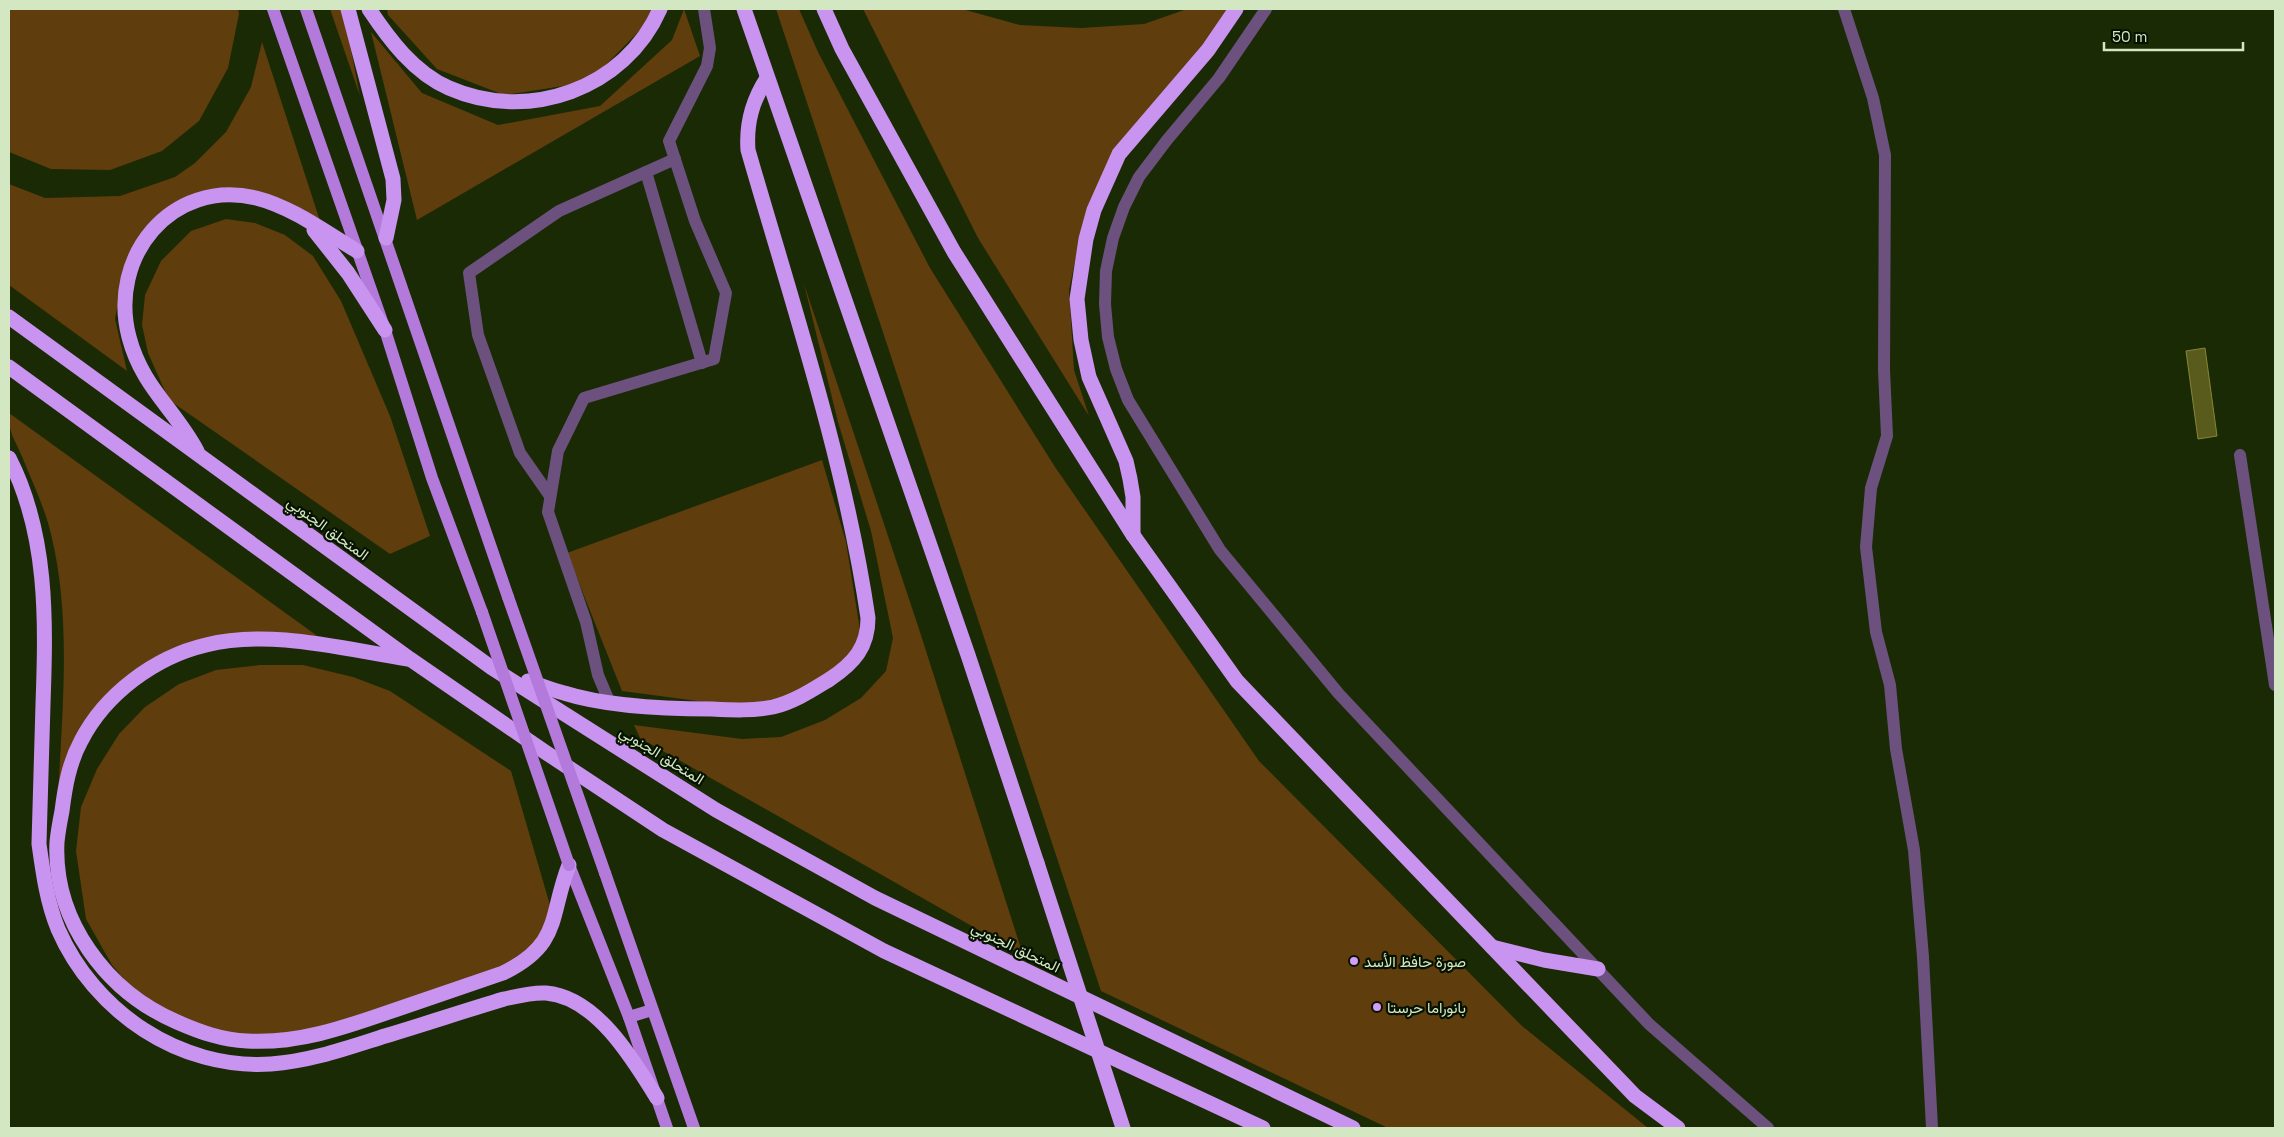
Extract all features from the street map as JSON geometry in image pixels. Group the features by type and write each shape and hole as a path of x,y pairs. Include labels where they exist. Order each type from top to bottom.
{"highway":[{"path":"348,9 393,179 394,200 386,238"},
{"path":"369,9 400,50 423,72 448,88 476,98 505,102 535,102 592,83 616,66 638,45 660,9"},
{"path":"744,9 968,655 1123,1128"},
{"path":"824,9 842,49 954,252 1133,535 1237,682 1635,1096 1678,1128"},
{"path":"1133,535 1134,516 1126,460 1089,377 1081,340 1077,299 1084,246 1094,210 1120,154 1208,50 1236,9"},
{"path":"492,668 566,694 609,701 682,709 754,710 772,707 804,695 845,669 856,658 866,639 868,628 866,607 833,452 748,150 750,112 754,100 767,78"},
{"path":"200,456 177,420 149,385 136,361 128,336 125,309 127,282 135,255 148,234 166,217 187,204 209,196 233,194 257,198 280,207 357,250"},
{"path":"304,220 348,272 384,330"},
{"name":"المتحلق الجنوبي","path":"9,317 492,668 716,810 875,898 1353,1128"},
{"path":"9,367 410,659 663,830 893,955 1263,1128"},
{"path":"9,458 32,520 41,569 45,609 39,844 49,902 58,929 87,978 106,1000 151,1035 176,1048 203,1057 230,1062 270,1064 319,1057 504,999 534,993 548,993 561,996 586,1008 625,1050 657,1098"},
{"path":"410,659 264,638 234,639 204,645 176,655 149,669 124,687 103,709 81,741 65,782 57,843 59,870 64,896 73,921 85,944 100,966 118,986 139,1002 162,1016 200,1032 245,1041 268,1042 314,1036 503,973 518,965 543,942 552,927 569,864"},
{"path":"39,844 57,843"},
{"path":"1492,947 1544,960 1598,969"}],"main road":[{"path":"273,9 357,250 432,478 482,612 569,864 629,1017 667,1128"},
{"path":"306,9 508,597 694,1128"},
{"path":"629,1017 652,1010"}],"street":[{"path":"609,701 598,675 586,622 548,512 550,496 558,451 584,398 714,359 726,293 695,221 670,141 707,66 709,40 704,9"},
{"path":"1266,9 1219,78 1166,140 1139,177 1124,207 1112,238 1106,271 1105,304 1108,337 1116,370 1128,400 1220,550 1339,694 1649,1024 1768,1128"},
{"path":"1844,9 1873,98 1885,155 1884,370 1887,436 1871,488 1866,547 1876,632 1890,685 1896,749 1914,850 1923,957 1932,1128"},
{"path":"550,496 520,453 478,336 469,273 559,212 675,159"},
{"path":"646,172 702,363"},
{"path":"2240,455 2275,685"}],"shaded area":[{"path":"9,9 238,9 239,14 228,68 199,121 162,151 110,170 51,169 9,152"},
{"path":"330,9 343,9 360,96"},
{"path":"387,9 652,9 648,22 589,82 504,95 437,69 388,15"},
{"path":"684,9 700,56 417,220 371,32 422,93 498,125 600,106 672,40"},
{"path":"776,9 799,9 818,52 930,268 1055,467 1259,761 1522,1026 1648,1128 1388,1128 1101,991"},
{"path":"863,9 962,9 1020,25 1081,28 1144,24 1187,9 1235,9 1120,153 1084,220 1069,290 1074,370 1089,416 978,238"},
{"path":"262,42 322,227 235,192 164,222 122,283 115,319 127,371 9,285 9,184 45,198 120,196 175,177 195,163 226,132 251,87"},
{"path":"226,219 255,223 285,235 313,256 341,301 390,416 430,536 390,554 169,400 148,353 142,325 145,295 161,261 191,231"},
{"path":"804,284 919,629 1023,955 640,738 634,725 742,739 781,737 825,720 861,698 886,671 893,638 871,531 838,422"},
{"path":"9,413 334,648 303,644 210,647 167,662 101,714 58,799 64,666 62,599 46,515 11,433"},
{"path":"822,460 846,542 860,630 857,656 803,695 743,707 622,691 567,553"},
{"path":"260,665 303,665 353,677 390,691 511,771 552,912 545,937 495,979 287,1048 252,1048 141,999 112,965 86,919 76,851 81,807 97,769 119,734 145,707 179,684 216,670"}],"building":[{"path":"2205,348 2217,436 2198,439 2186,351"}],"place":[{"name":"صورة حافظ الأسد","path":"1354,961"},
{"name":"بانوراما حرستا","path":"1377,1007"}]}
